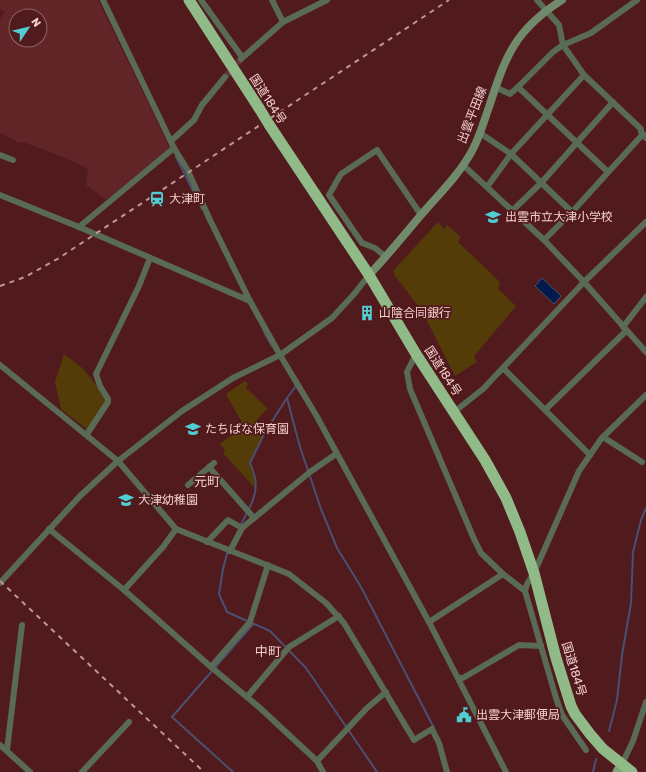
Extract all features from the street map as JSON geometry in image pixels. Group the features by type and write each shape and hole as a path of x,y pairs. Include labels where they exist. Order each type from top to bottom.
{"highway":[{"name":"国道184号","path":"189,0 270,126 369,275 416,354 485,460 506,498 520,532 534,573 556,658 575,714 590,734 620,768 632,772"}],"main road":[{"name":"出雲平田線","path":"369,275 448,185 474,149 495,87 515,43 524,31 546,11 562,0"}],"street":[{"path":"103,0 250,301 316,415 458,678 506,772"},
{"path":"201,0 242,58 284,22 327,0"},
{"path":"272,0 284,22"},
{"path":"537,0 559,24 564,45 584,75 613,102 643,134"},
{"path":"495,87 510,94 553,52 564,45 591,33 637,0"},
{"path":"487,187 511,154 584,75"},
{"path":"171,141 194,120 202,105 225,77"},
{"path":"518,87 608,172"},
{"path":"512,211 542,182 613,102"},
{"path":"544,240 572,212 643,134 646,124"},
{"path":"480,133 511,154 572,212"},
{"path":"79,227 174,148"},
{"path":"386,257 375,248 362,244 329,195 341,174 377,150 421,215"},
{"path":"0,155 14,160"},
{"path":"463,165 544,240 584,282 624,329 646,352"},
{"path":"0,195 79,227 250,301"},
{"path":"454,412 483,389 584,282 646,222"},
{"path":"86,434 108,402 96,374 139,286 150,258"},
{"path":"0,583 80,496 118,461 182,411 233,378 280,355 332,318 369,275"},
{"path":"545,410 624,329 646,297"},
{"path":"416,354 407,372 410,390 474,539 481,553 504,574 525,590"},
{"path":"0,365 118,461 176,529 290,574 326,603 339,616 414,740 432,728 439,743 447,772"},
{"path":"503,368 590,455"},
{"path":"586,750 562,715 525,590 579,471 603,436 646,395"},
{"path":"603,436 642,462"},
{"path":"230,551 242,528 310,472 336,454"},
{"path":"188,486 211,465 254,518"},
{"path":"207,542 228,520 242,528"},
{"path":"50,529 124,590 247,697 317,761 323,772"},
{"path":"124,590 163,547 176,529"},
{"path":"211,667 250,622 268,565"},
{"path":"428,622 504,574"},
{"path":"247,697 289,647 339,616"},
{"path":"7,750 22,625"},
{"path":"458,678 464,678 519,645 541,646"},
{"path":"317,761 367,708 386,692"},
{"path":"620,768 633,741 646,702"},
{"path":"82,772 129,722"},
{"path":"0,745 30,772"}],"shaded area":[{"path":"0,0 98,0 170,148 106,200 86,185 88,169 65,158 23,142 19,143 0,133 0,19 5,11 0,9"},
{"path":"438,222 444,229 447,225 461,237 458,242 500,282 498,289 516,306 474,356 477,362 455,376 422,311 395,276 393,271"},
{"path":"64,354 81,367 107,401 88,430 61,409 55,382"},
{"path":"245,381 248,384 246,388 267,409 254,423 262,437 249,463 254,476 255,488 223,453 225,450 220,444 244,426 226,394"}],"water":[{"path":"542,278 561,296 554,304 535,286"}],"waterway":[{"path":"176,157 202,209"},
{"path":"264,332 272,346"},
{"path":"295,384 296,386 287,398 300,447 321,509 337,548 361,587 434,728"},
{"path":"240,526 252,503 255,491 256,484 254,472 250,463 265,432 287,398"},
{"path":"609,731 617,700 622,655 631,603 633,552 641,520 646,508"},
{"path":"228,550 219,594 227,612 270,631 306,668 377,772"},
{"path":"233,772 172,717 253,624"},
{"path":"593,772 596,759"}],"tunnel":[{"path":"225,77 241,59"}],"railway":[{"path":"0,286 25,277 59,258 449,0"},
{"path":"0,581 204,772"}],"place":[{"name":"大津町","path":"157,199"},
{"name":"出雲市立大津小学校","path":"493,217"},
{"name":"山陰合同銀行","path":"367,313"},
{"name":"たちばな保育園","path":"193,429"},
{"name":"大津幼稚園","path":"126,500"},
{"name":"出雲大津郵便局","path":"464,715"}],"district":[{"name":"元町","path":"207,481"},
{"name":"中町","path":"268,651"}]}
